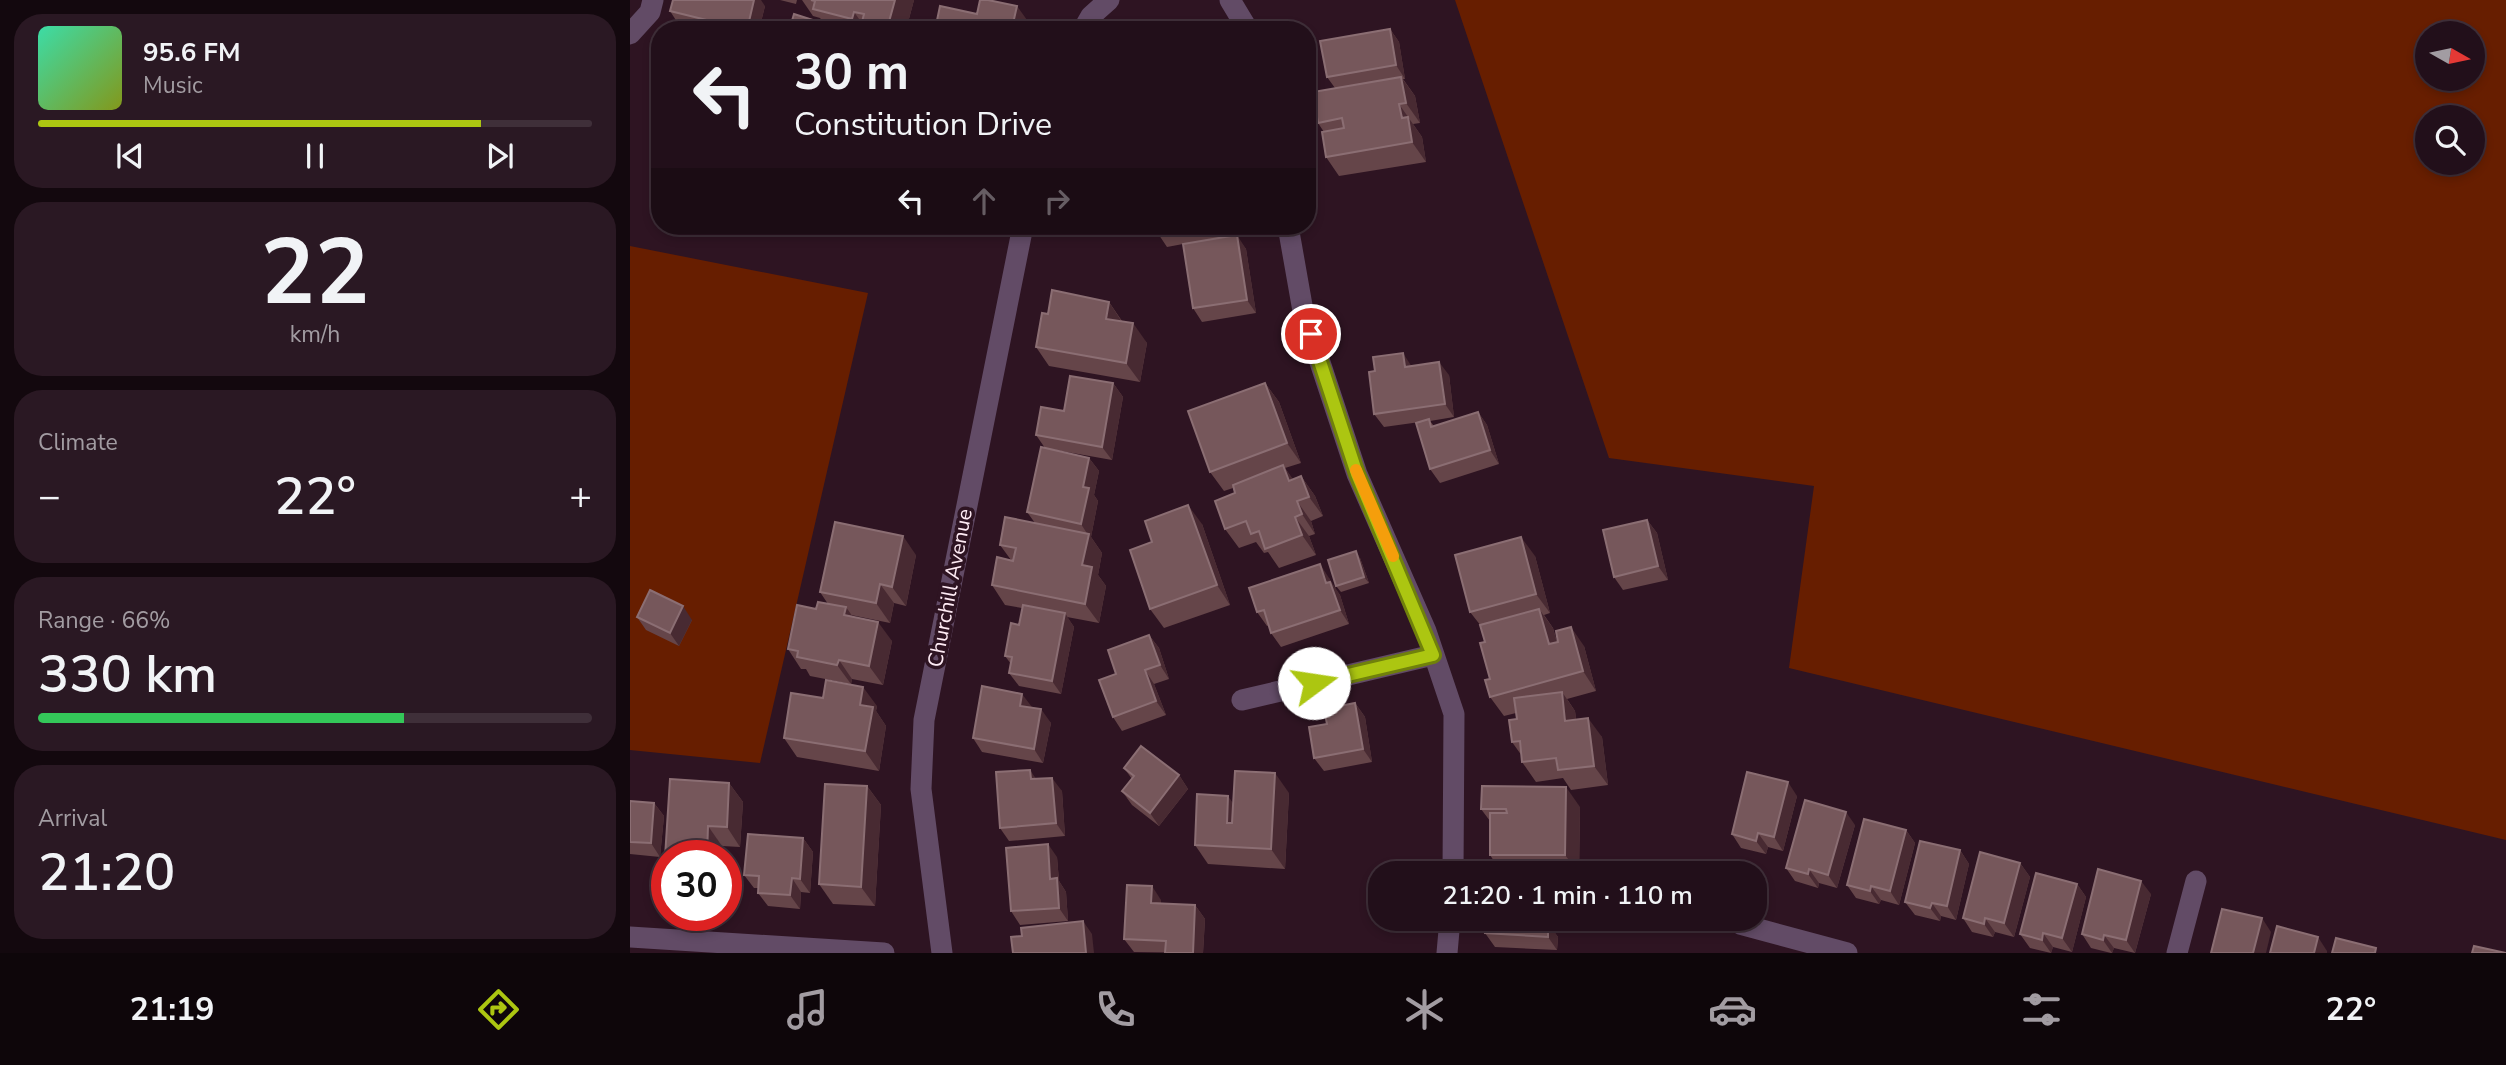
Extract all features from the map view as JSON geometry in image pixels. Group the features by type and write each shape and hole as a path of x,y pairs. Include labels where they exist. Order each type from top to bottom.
{"street":[{"path":"630,34 650,12 653,0"},
{"path":"1088,21 1109,0"},
{"path":"1230,0 1243,21"},
{"name":"Churchill Avenue","path":"942,953 921,789 925,720 1021,235"},
{"path":"1290,235 1303,311 1357,474 1433,655 1454,714 1453,861"},
{"path":"1242,700 1433,655"},
{"path":"2177,953 2196,881"},
{"path":"1447,953 1449,931"},
{"path":"1766,931 1847,953"},
{"path":"630,937 884,953"}],"shaded area":[{"path":"1455,0 2506,0 2506,840 1789,668 1814,486 1609,458"},
{"path":"630,246 868,293 760,763 630,750"}],"building":[{"path":"673,0 754,0 749,21 711,21 670,11"},
{"path":"811,0 895,0 889,21 862,21 864,14 854,12 852,19 813,9 815,1"},
{"path":"980,0 1017,6 1014,21 937,21 940,6 977,14"},
{"path":"794,14 816,21 792,21"},
{"path":"1390,29 1396,65 1327,77 1320,41"},
{"path":"1401,77 1406,103 1399,104 1402,118 1408,117 1412,142 1326,157 1322,132 1344,128 1342,118 1318,123 1316,91"},
{"path":"1237,235 1247,300 1193,308 1183,244"},
{"path":"1052,290 1109,302 1106,319 1133,323 1126,363 1036,347 1042,313 1048,314"},
{"path":"1403,353 1405,367 1439,362 1445,404 1374,414 1369,372 1375,371 1373,357"},
{"path":"1070,376 1113,383 1102,447 1036,435 1041,407 1064,411"},
{"path":"1265,383 1287,443 1210,472 1188,411"},
{"path":"1478,412 1490,450 1430,469 1416,423 1429,419 1431,427"},
{"path":"1041,447 1089,458 1083,487 1089,488 1081,524 1027,512"},
{"path":"1283,465 1289,481 1301,476 1309,497 1297,501 1302,514 1295,517 1302,535 1265,549 1259,531 1251,534 1246,521 1225,529 1215,501 1235,493 1233,485"},
{"path":"1188,505 1217,585 1150,609 1130,550 1152,542 1145,521"},
{"path":"1005,517 1089,534 1082,565 1092,567 1085,604 992,585 997,557 1013,561 1016,548 1000,545"},
{"path":"1647,520 1658,566 1614,577 1603,530"},
{"path":"835,522 903,536 892,587 880,584 876,603 820,592"},
{"path":"1521,537 1536,594 1470,612 1455,555"},
{"path":"1356,551 1364,577 1336,586 1328,560"},
{"path":"1320,564 1340,610 1271,633 1264,610 1257,612 1249,588"},
{"path":"650,590 683,606 670,633 637,617"},
{"path":"818,602 846,607 844,615 878,622 869,666 839,660 837,665 797,657 798,651 788,649 797,605 816,609"},
{"path":"1023,605 1065,613 1052,681 1009,673 1012,657 1005,656 1011,623 1019,625"},
{"path":"1539,609 1549,644 1558,642 1556,631 1571,627 1583,671 1490,697 1485,680 1490,679 1480,643 1485,642 1480,625"},
{"path":"1149,635 1160,665 1145,670 1156,701 1113,717 1099,680 1116,674 1108,650"},
{"path":"826,680 863,687 860,705 873,707 865,751 784,738 791,693 823,698"},
{"path":"982,686 1022,694 1020,706 1041,709 1034,749 973,738"},
{"path":"1562,692 1565,721 1588,718 1594,766 1558,770 1556,758 1522,762 1520,741 1512,742 1509,720 1517,719 1514,698"},
{"path":"1355,703 1363,749 1314,758 1309,727 1327,724 1324,709"},
{"path":"1141,746 1179,775 1150,813 1122,791 1134,776 1124,768"},
{"path":"1030,770 1031,779 1052,778 1056,823 1000,828 996,772"},
{"path":"1235,771 1275,773 1271,849 1195,845 1197,794 1228,796 1227,823 1232,823"},
{"path":"1747,772 1788,782 1774,837 1758,833 1756,841 1732,834"},
{"path":"670,779 729,783 727,827 708,826 708,840 666,840"},
{"path":"825,784 867,786 861,887 819,884"},
{"path":"1482,786 1566,787 1565,855 1490,855 1490,813 1507,813 1506,809 1481,809"},
{"path":"1805,800 1846,812 1828,875 1809,869 1808,874 1786,868"},
{"path":"630,801 654,803 651,843 630,842"},
{"path":"1864,819 1906,830 1890,891 1871,886 1870,891 1847,885"},
{"path":"748,834 803,838 800,879 792,878 790,895 758,893 759,876 744,875"},
{"path":"1920,841 1960,850 1947,906 1932,903 1930,908 1905,902"},
{"path":"1048,844 1050,879 1057,878 1059,908 1011,911 1006,848"},
{"path":"1980,852 2020,863 2004,923 1985,918 1984,924 1963,918"},
{"path":"2098,869 2141,881 2126,940 2104,935 2103,940 2082,934"},
{"path":"2036,873 2077,884 2062,938 2043,933 2042,940 2020,934"},
{"path":"1127,885 1152,886 1151,903 1195,905 1193,953 1165,953 1166,941 1124,939"},
{"path":"2222,909 2262,918 2253,953 2211,953"},
{"path":"1083,921 1086,953 1013,953 1011,937 1022,936 1021,928"},
{"path":"2277,926 2318,937 2314,953 2270,953"},
{"path":"1548,931 1548,937 1485,933"},
{"path":"2336,938 2376,948 2375,953 2332,953"},
{"path":"2474,946 2506,953 2472,953"}],"slow traffic":[{"path":"1356,470 1393,556"}],"route":[{"path":"1311,334 1357,474 1426,631 1433,655 1314,683"}]}
